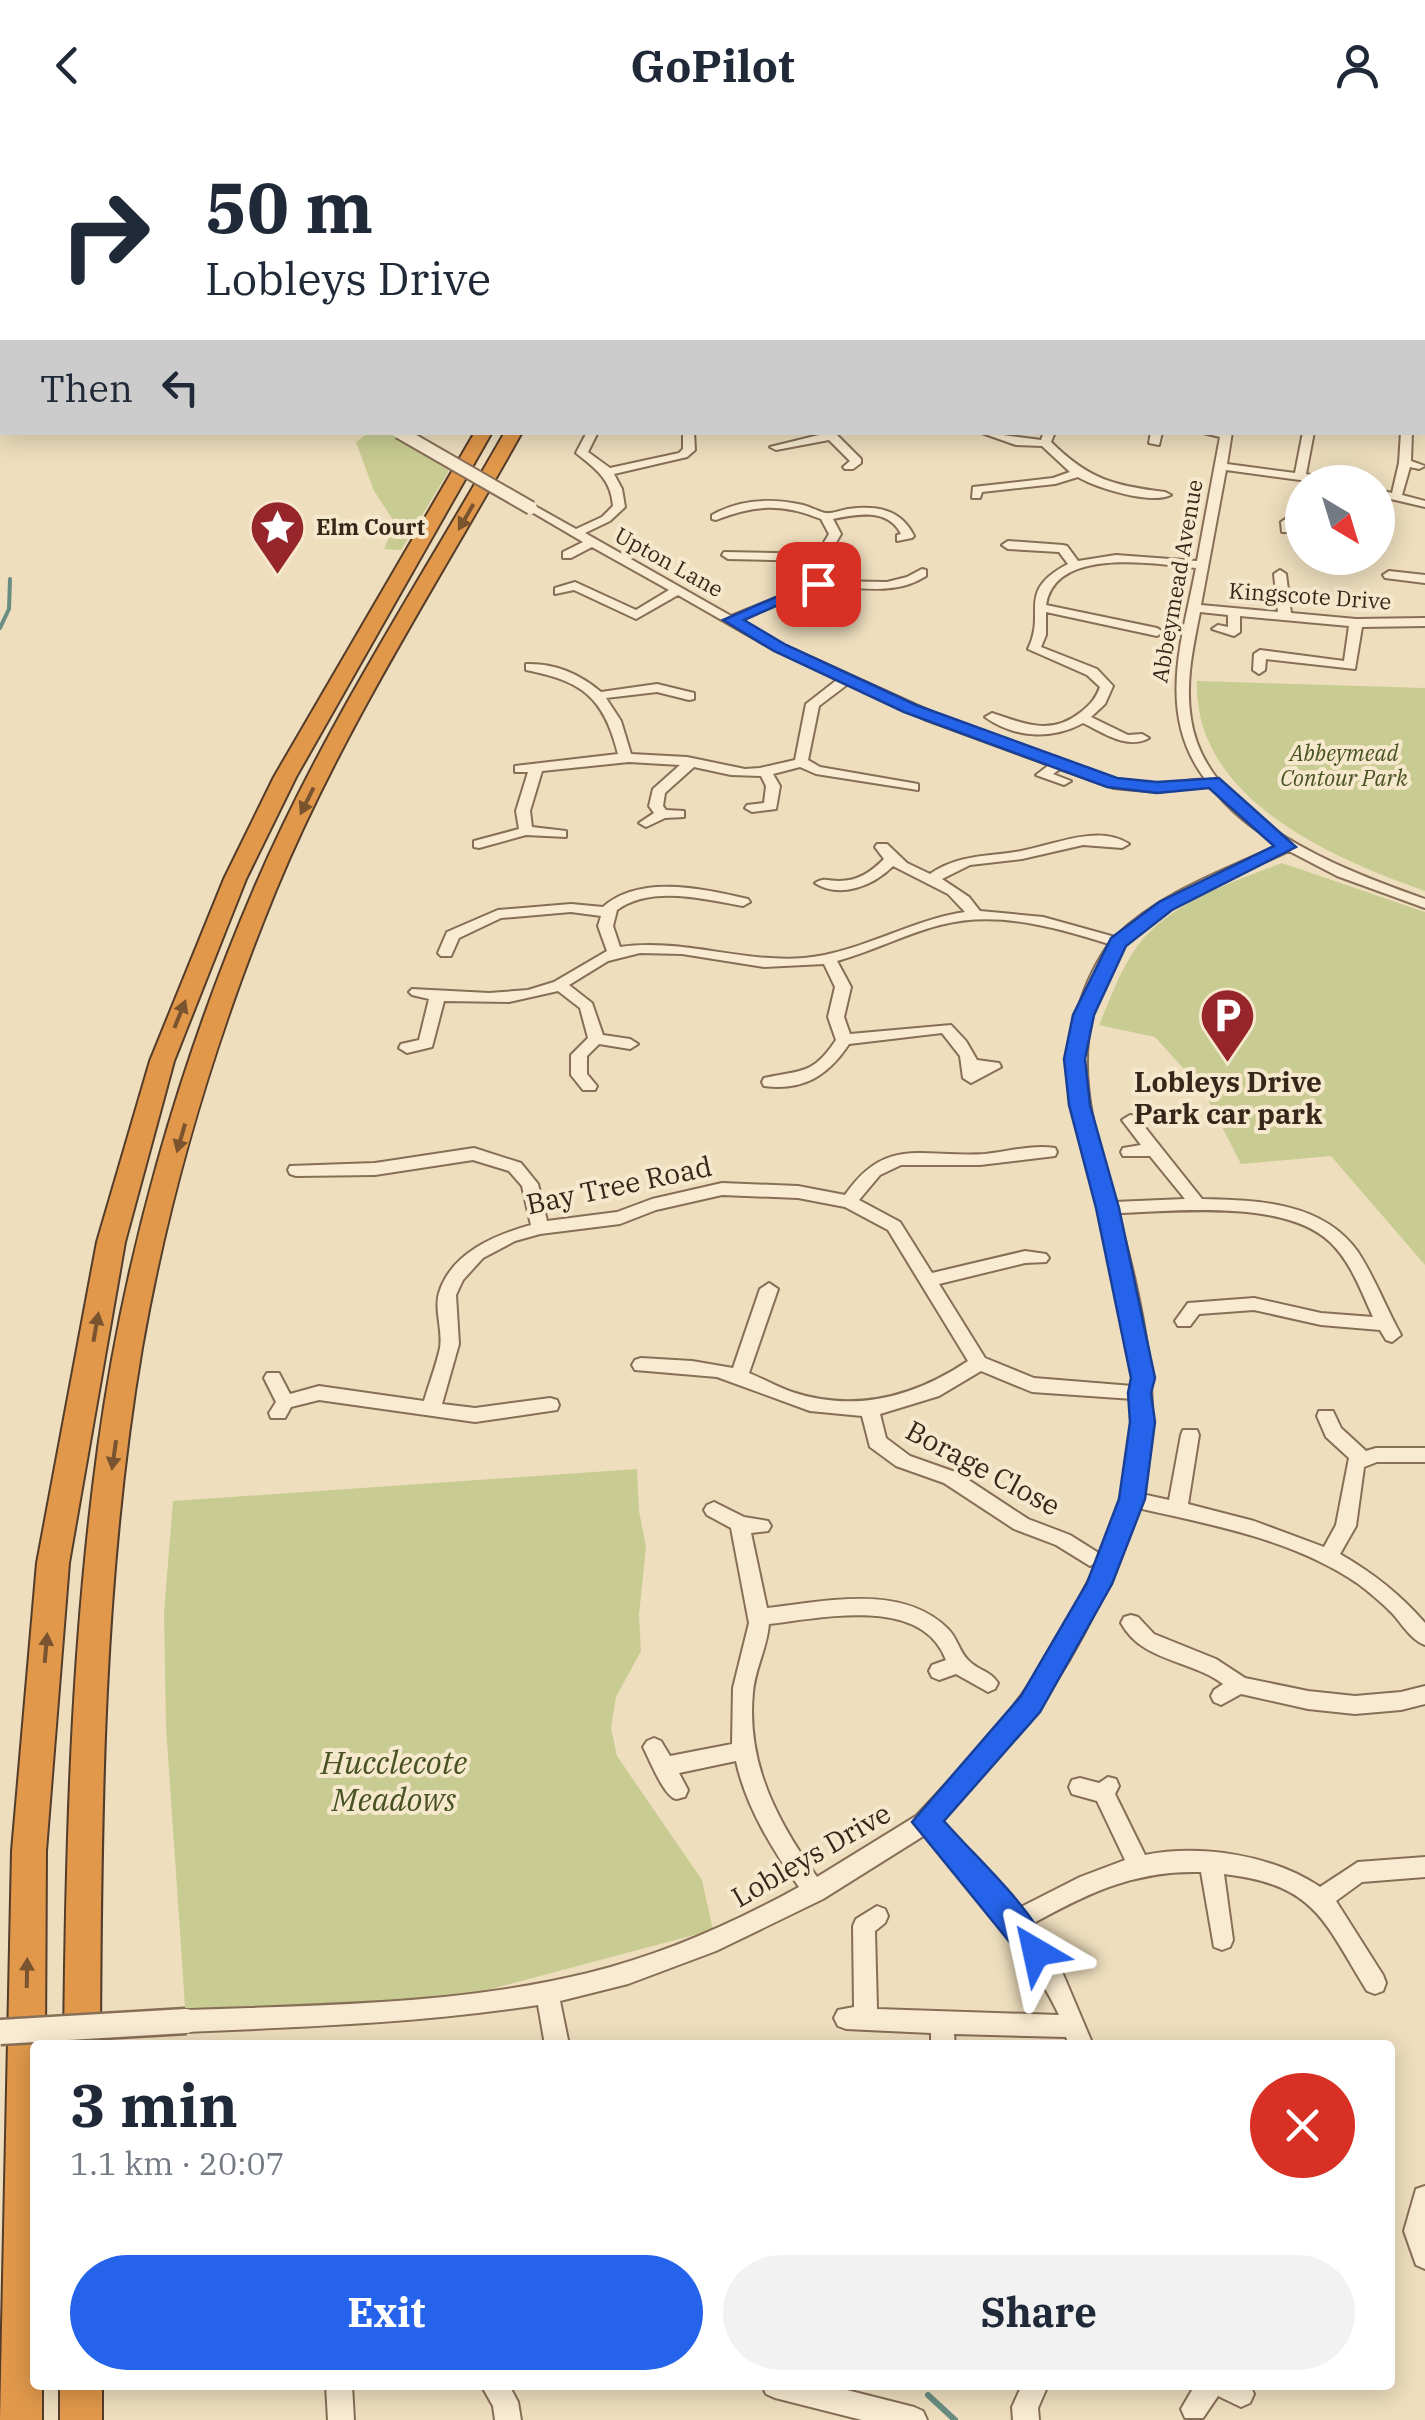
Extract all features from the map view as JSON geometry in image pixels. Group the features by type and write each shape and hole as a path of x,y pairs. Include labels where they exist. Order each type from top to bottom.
{"highway":[{"path":"22,2420 28,1851 53,1563 111,1242 162,1061 235,878 285,777 482,435"},
{"path":"82,2040 83,1830 98,1572 125,1371 150,1246 203,1061 270,877 360,701 512,435"},
{"path":"80,2390 80,2420"}],"street":[{"name":"Upton Lane","path":"404,435 845,680 1114,784 1157,788 1213,782"},
{"path":"576,533 606,519 618,507 609,472 602,463 582,454 591,435"},
{"path":"609,472 686,456 688,435"},
{"path":"779,445 827,435 857,462 850,466"},
{"path":"994,435 1016,442 1047,438 1075,474"},
{"name":"Abbeymead Avenue","path":"1227,435 1179,705 1187,736 1213,782 1287,847 1354,878 1425,904"},
{"path":"1302,465 1310,435"},
{"path":"1403,438 1405,463 1396,498 1425,504"},
{"path":"1405,463 1419,466"},
{"path":"1220,466 1257,478 1285,476"},
{"path":"976,496 977,489 1056,481 1075,474 1139,492 1146,498 1164,495"},
{"path":"719,512 788,505 826,517 854,511 892,515 906,529 908,536 901,538"},
{"path":"818,584 821,558 835,534 826,517"},
{"path":"567,554 592,542"},
{"path":"1008,545 1063,549 1074,566"},
{"path":"728,554 745,561 778,554 821,558"},
{"path":"992,718 1024,730 1061,732 1104,698 1107,686 1092,672 1034,650 1042,638 1039,607 1043,591 1053,578 1074,566 1143,559 1201,565"},
{"path":"1280,574 1285,617"},
{"path":"1388,575 1425,579"},
{"path":"732,620 818,584 846,588 919,580"},
{"path":"558,591 574,583 636,614"},
{"path":"622,623 678,590"},
{"path":"1039,607 1157,632"},
{"name":"Kingscote Drive","path":"1194,608 1356,622 1425,622"},
{"path":"1218,629 1234,632 1234,612"},
{"path":"1258,670 1260,654 1351,672 1356,622"},
{"path":"530,667 563,666 600,696 616,719 625,758"},
{"path":"801,762 814,704 845,680"},
{"path":"600,696 672,689 690,696"},
{"path":"1082,718 1126,739 1142,738"},
{"path":"526,831 523,811 528,768 625,758 670,759 736,775 766,774 801,762 816,770 882,786 913,788"},
{"path":"662,814 656,806 658,792 689,764"},
{"path":"1058,764 1035,776 1064,781"},
{"path":"764,808 773,786 766,774"},
{"path":"646,823 662,814 680,814"},
{"path":"1091,820 1095,837"},
{"path":"479,844 526,831 561,834"},
{"path":"934,878 955,862 1024,855 1095,837 1122,844"},
{"name":"Lobleys Drive","path":"0,2032 405,2012 547,1993 636,1971 726,1939 814,1892 926,1822 1030,1704 1059,1659 1099,1584 1132,1499 1143,1378 1108,1208 1080,1105 1075,1059 1090,996 1118,942 1166,906 1287,847"},
{"path":"828,885 874,878 886,854 964,895 974,913"},
{"path":"615,953 606,937 607,912 616,901 638,892 724,892 742,902"},
{"path":"449,942 498,914 571,908 607,912"},
{"path":"417,992 515,998 559,985 615,953 667,947 781,963 830,961 917,927 974,913 1024,915 1118,942"},
{"path":"830,961 843,987 836,1017 844,1040"},
{"path":"559,985 587,1006 596,1039"},
{"path":"426,1043 438,996"},
{"path":"770,1082 779,1071 789,1080 826,1069 844,1040 950,1022 971,1072"},
{"path":"576,1078 579,1054 596,1039 630,1044"},
{"path":"407,1048 444,1044"},
{"path":"1130,1120 1152,1150 1184,1182 1198,1207"},
{"path":"1129,1152 1152,1150"},
{"path":"848,1202 864,1176 888,1161 1048,1152"},
{"path":"296,1168 375,1169 474,1154 515,1166 530,1184 540,1228"},
{"name":"Bay Tree Road","path":"431,1409 450,1344 447,1295 456,1276 478,1254 510,1237 540,1228 620,1218 652,1205 722,1189 798,1192 848,1202 894,1226 979,1363"},
{"path":"1108,1208 1273,1207 1332,1233 1360,1269 1389,1329 1254,1304 1194,1308 1184,1321"},
{"path":"930,1280 1025,1257 1040,1258"},
{"path":"739,1376 773,1298"},
{"path":"641,1364 739,1376 786,1397 870,1412 923,1397 979,1363 1032,1385 1140,1393"},
{"path":"273,1378 281,1408 319,1392 475,1415 555,1405"},
{"name":"Borage Close","path":"870,1412 877,1442 903,1461 951,1478 1021,1524 1068,1531 1090,1558"},
{"path":"1326,1416 1334,1432 1362,1460"},
{"path":"1178,1510 1190,1435"},
{"path":"1330,1554 1346,1526 1355,1463 1376,1455 1425,1454"},
{"path":"1132,1499 1269,1533 1330,1554 1383,1592 1422,1630"},
{"path":"714,1510 751,1525 740,1550 759,1616 742,1690 743,1751 760,1810 814,1892"},
{"path":"759,1616 898,1609 936,1630 955,1648 949,1668 988,1683"},
{"path":"1132,1623 1134,1630 1152,1641 1218,1670 1230,1691 1334,1706 1404,1702 1425,1694"},
{"path":"677,1790 658,1757 743,1751"},
{"path":"1080,1787 1106,1790 1139,1866"},
{"path":"878,1916 864,1926 856,2019 942,2034 1078,2035 1058,1984 1015,1922 926,1822"},
{"path":"1015,1922 1079,1886 1139,1866 1210,1863 1270,1872 1320,1900 1376,1983"},
{"path":"1210,1863 1222,1940"},
{"path":"1320,1900 1358,1872 1425,1867"},
{"path":"547,1993 556,2040"},
{"path":"1425,2198 1416,2231 1425,2256"},
{"path":"339,2390 341,2420"},
{"path":"497,2390 505,2402 508,2420"},
{"path":"795,2390 914,2420"},
{"path":"1194,2409 1207,2390"}],"green space":[{"path":"365,435 393,435 450,469 401,550 384,549 395,523 374,491 356,442"},
{"name":"Abbeymead Contour Park","path":"1197,681 1425,688 1425,891 1311,841 1243,791 1218,759 1202,723"},
{"path":"1282,863 1425,912 1425,1265 1331,1156 1241,1164 1203,1090 1155,1037 1099,1025 1132,954 1161,922 1200,897"},
{"name":"Hucclecote Meadows","path":"637,1469 646,1547 639,1615 641,1651 616,1697 611,1728 617,1756 702,1880 713,1930 405,2012 186,2021 166,1726 164,1613 173,1501"}],"waterway":[{"path":"0,628 9,609 10,579"},
{"path":"928,2395 955,2420"}],"place":[{"name":"Elm Court","path":"277,576"},
{"name":"Lobleys Drive Park car park","path":"1228,1065"}],"route":[{"path":"818,584 732,620 780,648 910,708 1114,784 1157,788 1213,782 1287,847 1166,906 1118,942 1084,1015 1075,1059 1080,1105 1108,1208 1143,1378 1132,1499 1099,1584 1059,1659 1030,1704 983,1762 926,1822 1015,1922 1036,1952"}]}
